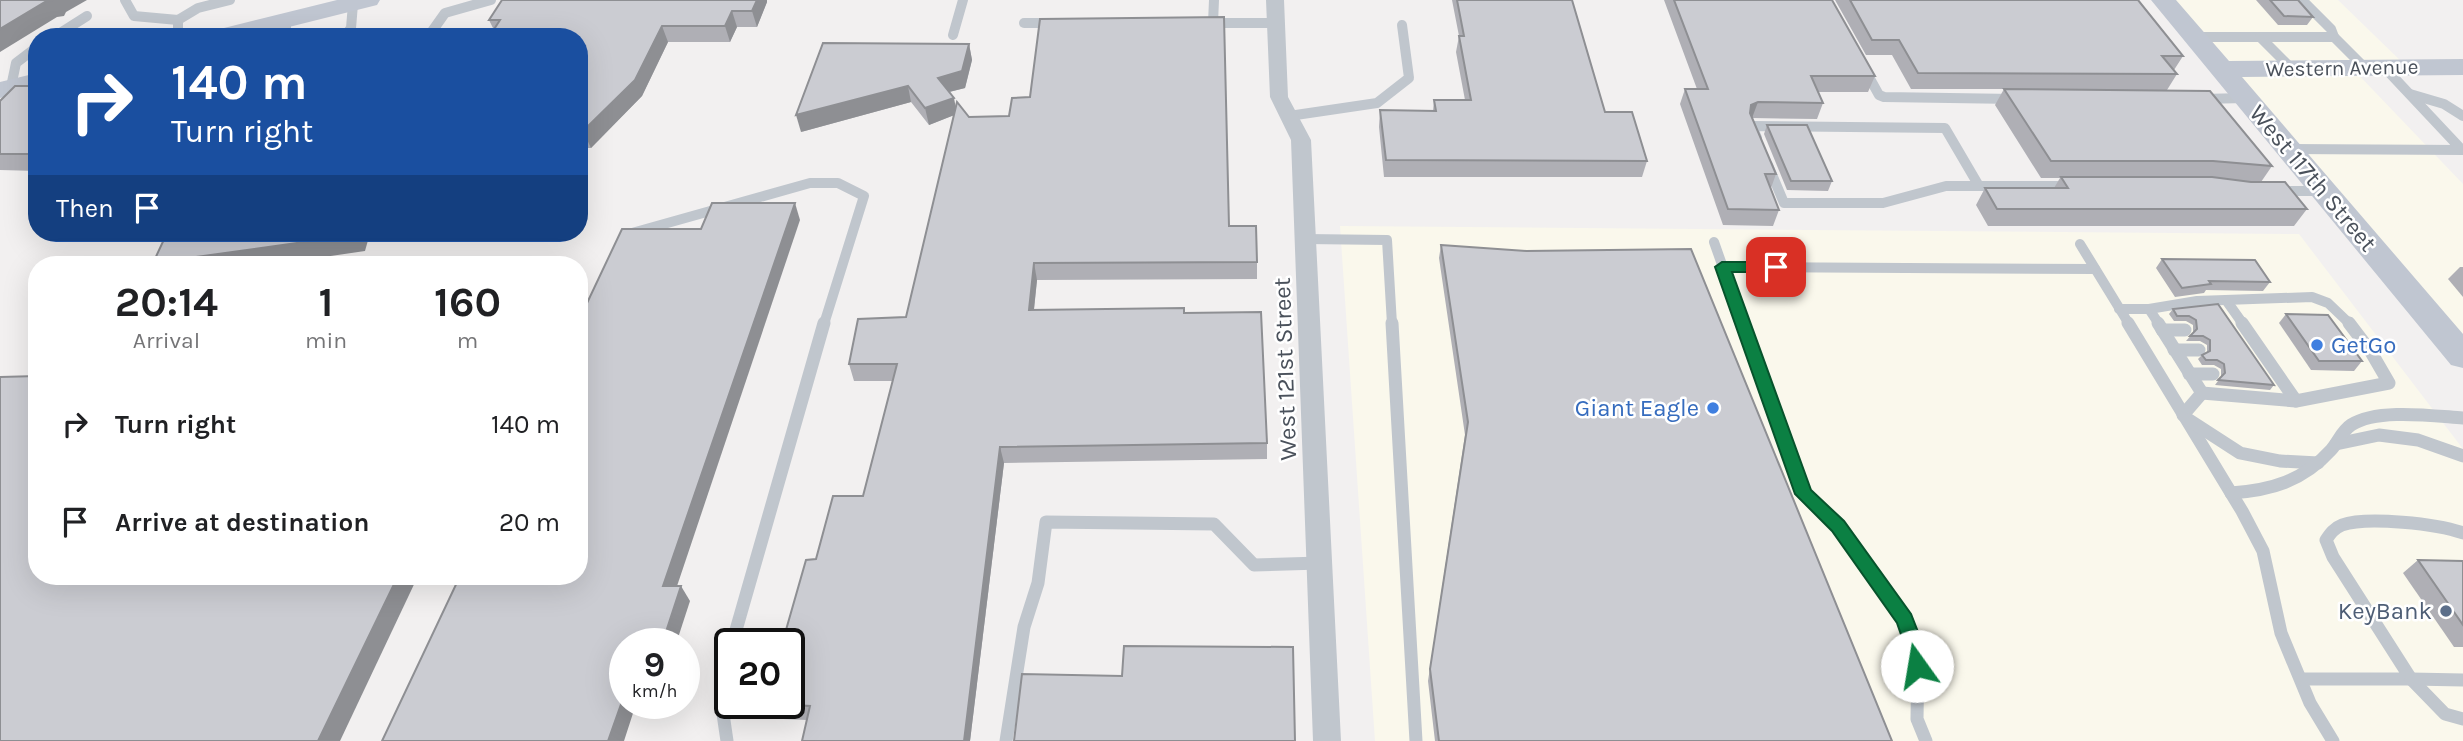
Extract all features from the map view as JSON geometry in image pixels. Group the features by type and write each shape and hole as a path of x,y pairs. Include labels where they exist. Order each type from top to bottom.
{"main road":[{"name":"West 117th Street","path":"2163,0 2463,356"},
{"path":"286,28 360,2"},
{"name":"Western Avenue","path":"2221,69 2463,67"}],"street":[{"name":"West 121st Street","path":"1275,11 1279,97 1301,140 1327,741"}],"lane":[{"path":"125,0 134,16 178,20 198,8 230,0"},
{"path":"434,28 445,13 491,0"},
{"path":"953,35 963,0"},
{"path":"1213,23 1214,0"},
{"path":"2302,0 2331,29 2334,37 2408,94 2463,150"},
{"path":"351,28 360,2"},
{"path":"1200,23 1275,11"},
{"path":"68,28 87,16"},
{"path":"178,20 178,28"},
{"path":"1024,23 1065,23"},
{"path":"1289,116 1377,103 1409,78 1402,25"},
{"path":"2194,37 2334,37"},
{"path":"2260,37 2290,67"},
{"path":"16,86 16,63 28,54"},
{"path":"1859,60 1881,97 2023,99"},
{"path":"2408,94 2453,106 2463,116"},
{"path":"2194,99 2246,99"},
{"path":"1979,186 1945,128 1752,126 1784,203 1883,203 1946,186 1979,186 2090,186"},
{"path":"2289,149 2463,150"},
{"path":"623,236 803,185 837,182 853,186 864,196 828,310 737,628"},
{"path":"2265,191 2325,191"},
{"path":"1306,239 1387,240 1416,741"},
{"path":"1714,242 1803,494 1838,526 1905,620 1918,655 1917,719 1926,741"},
{"path":"2080,244 2231,493 2263,551 2281,634 2310,703 2333,741"},
{"path":"1722,267 2095,270"},
{"path":"2119,309 2149,309 2197,300 2312,297 2329,303 2383,368 2389,383 2297,401 2202,393"},
{"path":"2226,300 2247,330 2254,351 2277,374 2297,401"},
{"path":"2149,309 2202,393"},
{"path":"2161,330 2185,330"},
{"path":"2232,330 2247,330"},
{"path":"2175,350 2199,350"},
{"path":"2189,374 2213,374"},
{"path":"2261,374 2277,374"},
{"path":"2183,415 2202,393"},
{"path":"2183,415 2240,453 2280,461 2318,463"},
{"path":"2231,493 2263,491 2299,480 2336,444 2351,425 2374,418 2463,418"},
{"path":"2336,444 2379,435 2417,440 2463,456"},
{"path":"1006,741 1024,627 1038,583 1046,522 1214,524 1254,565 1320,563"},
{"path":"2463,533 2438,525 2348,523 2333,529 2326,540 2333,557 2411,679 2445,714 2463,719"},
{"path":"2302,679 2463,680"},
{"path":"724,719 727,741"}],"shaded area":[{"path":"2163,0 2338,0 2407,67 2352,68 2463,184 2463,356"},
{"path":"1340,226 2299,234 2463,449 2463,741 1375,741"}],"building":[{"path":"0,0 53,0 0,29"},
{"path":"502,0 757,0 752,11 732,11 725,26 662,26 635,80 588,126 588,28 495,28 500,20 489,20"},
{"path":"1457,0 1572,0 1605,112 1632,112 1647,161 1386,160 1380,110 1436,111 1434,100 1471,100 1459,36 1464,36"},
{"path":"1674,0 1832,0 1875,76 1811,76 1823,103 1758,102 1751,105 1750,113 1776,174 1765,174 1779,210 1728,209 1685,89 1708,89"},
{"path":"1850,0 2138,0 2183,56 2162,56 2177,74 1918,73 1899,40 1872,40"},
{"path":"2270,0 2298,0 2313,17 2284,16"},
{"path":"1224,17 1229,226 1256,226 1257,262 1034,263 1029,310 1184,308 1184,313 1261,312 1267,443 1000,447 964,741 802,741 810,706 805,706 805,628 787,628 806,560 816,559 833,496 863,496 897,364 849,364 858,319 906,317 957,102 969,117 1009,116 1012,98 1030,97 1040,19"},
{"path":"823,43 969,44 962,71 938,78 954,98 925,108 908,86 796,115"},
{"path":"15,86 28,86 28,154 0,154 0,101"},
{"path":"2004,89 2210,91 2272,166 2213,161 2051,161"},
{"path":"1767,125 1807,125 1832,181 1791,181"},
{"path":"2061,177 2212,177 2251,182 2285,182 2307,209 1997,209 1985,188 2068,188"},
{"path":"712,203 795,203 663,586 681,586 667,628 609,628 609,719 616,719 608,741 382,741 456,585 588,585 588,301 622,229 701,229"},
{"path":"163,242 304,242 203,256 156,256"},
{"path":"1441,245 1526,251 1691,249 1892,741 1439,741 1430,669 1468,422"},
{"path":"2162,259 2255,260 2270,282 2209,281 2211,284 2182,288"},
{"path":"2218,304 2274,385 2218,380 2225,373 2224,364 2217,360 2206,360 2202,355 2210,351 2210,340 2203,336 2190,336 2197,329 2196,320 2189,316 2177,316 2173,309"},
{"path":"2286,314 2328,315 2362,361 2319,361"},
{"path":"28,376 28,585 394,585 318,741 0,741 0,377"},
{"path":"2418,560 2463,561 2463,625"},
{"path":"1124,646 1293,647 1295,741 1014,741 1022,674 1122,676"}],"place":[{"name":"GetGo","path":"2317,345"},
{"name":"Giant Eagle","path":"1713,408"},
{"name":"KeyBank","path":"2446,611"}],"route":[{"path":"1776,267 1722,267 1803,494 1838,526 1905,620 1918,655 1917,666"}]}
